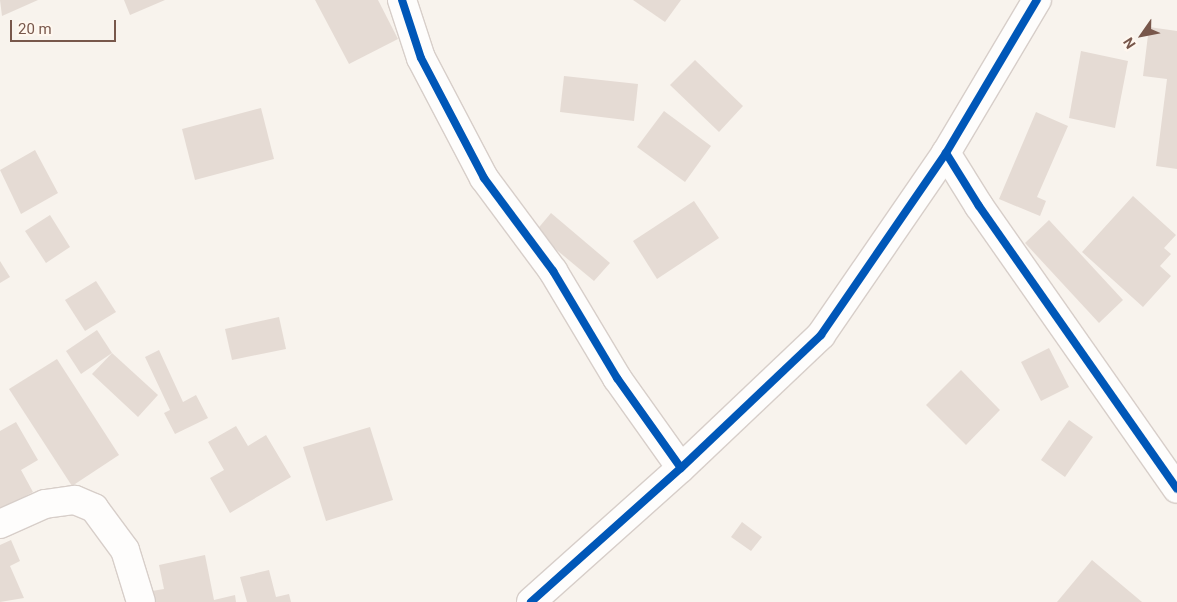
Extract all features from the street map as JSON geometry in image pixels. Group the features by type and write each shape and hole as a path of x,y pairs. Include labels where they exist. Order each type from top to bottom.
{"street":[{"path":"402,0 422,58 484,178 553,271 617,378 681,468"},
{"path":"530,602 681,468 821,335 946,152 1037,0"},
{"path":"946,152 979,206 1177,488"},
{"path":"0,524 45,504 75,500 94,508 125,550 141,602"}],"building":[{"path":"0,0 38,0 2,16"},
{"path":"124,0 165,0 130,15"},
{"path":"315,0 378,0 398,39 349,64"},
{"path":"633,0 681,0 665,22"},
{"path":"1149,27 1177,31 1177,169 1156,166 1167,79 1143,76"},
{"path":"1081,51 1128,61 1115,128 1069,118"},
{"path":"695,60 743,106 719,132 670,85"},
{"path":"564,76 638,84 634,121 560,112"},
{"path":"261,108 274,159 195,180 182,129"},
{"path":"664,111 711,146 685,182 637,147"},
{"path":"1036,112 1068,126 1037,197 1046,201 1040,216 999,199"},
{"path":"35,150 58,193 21,214 0,170"},
{"path":"1133,196 1176,235 1164,248 1171,254 1160,266 1171,276 1143,307 1082,252"},
{"path":"694,201 719,238 657,279 633,241"},
{"path":"551,213 610,263 594,281 535,232"},
{"path":"50,215 70,247 46,263 25,231"},
{"path":"1049,220 1123,300 1099,323 1025,243"},
{"path":"0,261 10,277 0,283"},
{"path":"96,281 116,312 85,331 65,300"},
{"path":"279,317 286,349 232,360 225,329"},
{"path":"97,330 112,353 81,374 66,351"},
{"path":"1049,348 1069,387 1041,401 1021,362"},
{"path":"159,350 183,402 196,395 208,418 175,434 164,413 170,410 145,357"},
{"path":"112,353 158,395 138,417 92,374"},
{"path":"57,359 119,455 72,486 9,389"},
{"path":"961,370 1000,410 966,445 926,405"},
{"path":"1069,420 1093,437 1065,477 1041,460"},
{"path":"16,422 38,460 21,470 33,492 0,510 0,431"},
{"path":"236,426 248,446 266,435 291,477 230,513 210,478 224,470 208,442"},
{"path":"370,427 393,500 326,521 303,447"},
{"path":"742,522 762,537 751,551 731,537"},
{"path":"11,540 20,561 10,566 24,598 0,602 0,545"},
{"path":"205,555 214,600 235,595 236,602 148,602 146,592 164,589 159,565"},
{"path":"1092,560 1142,602 1057,602"},
{"path":"269,570 276,597 289,594 291,602 247,602 240,577"}],"cycle path":[{"path":"402,0 421,58 484,178 553,271 617,378 681,468"},
{"path":"531,602 681,468 821,335 946,153 1037,0"},
{"path":"946,153 979,206 1177,489"}]}
